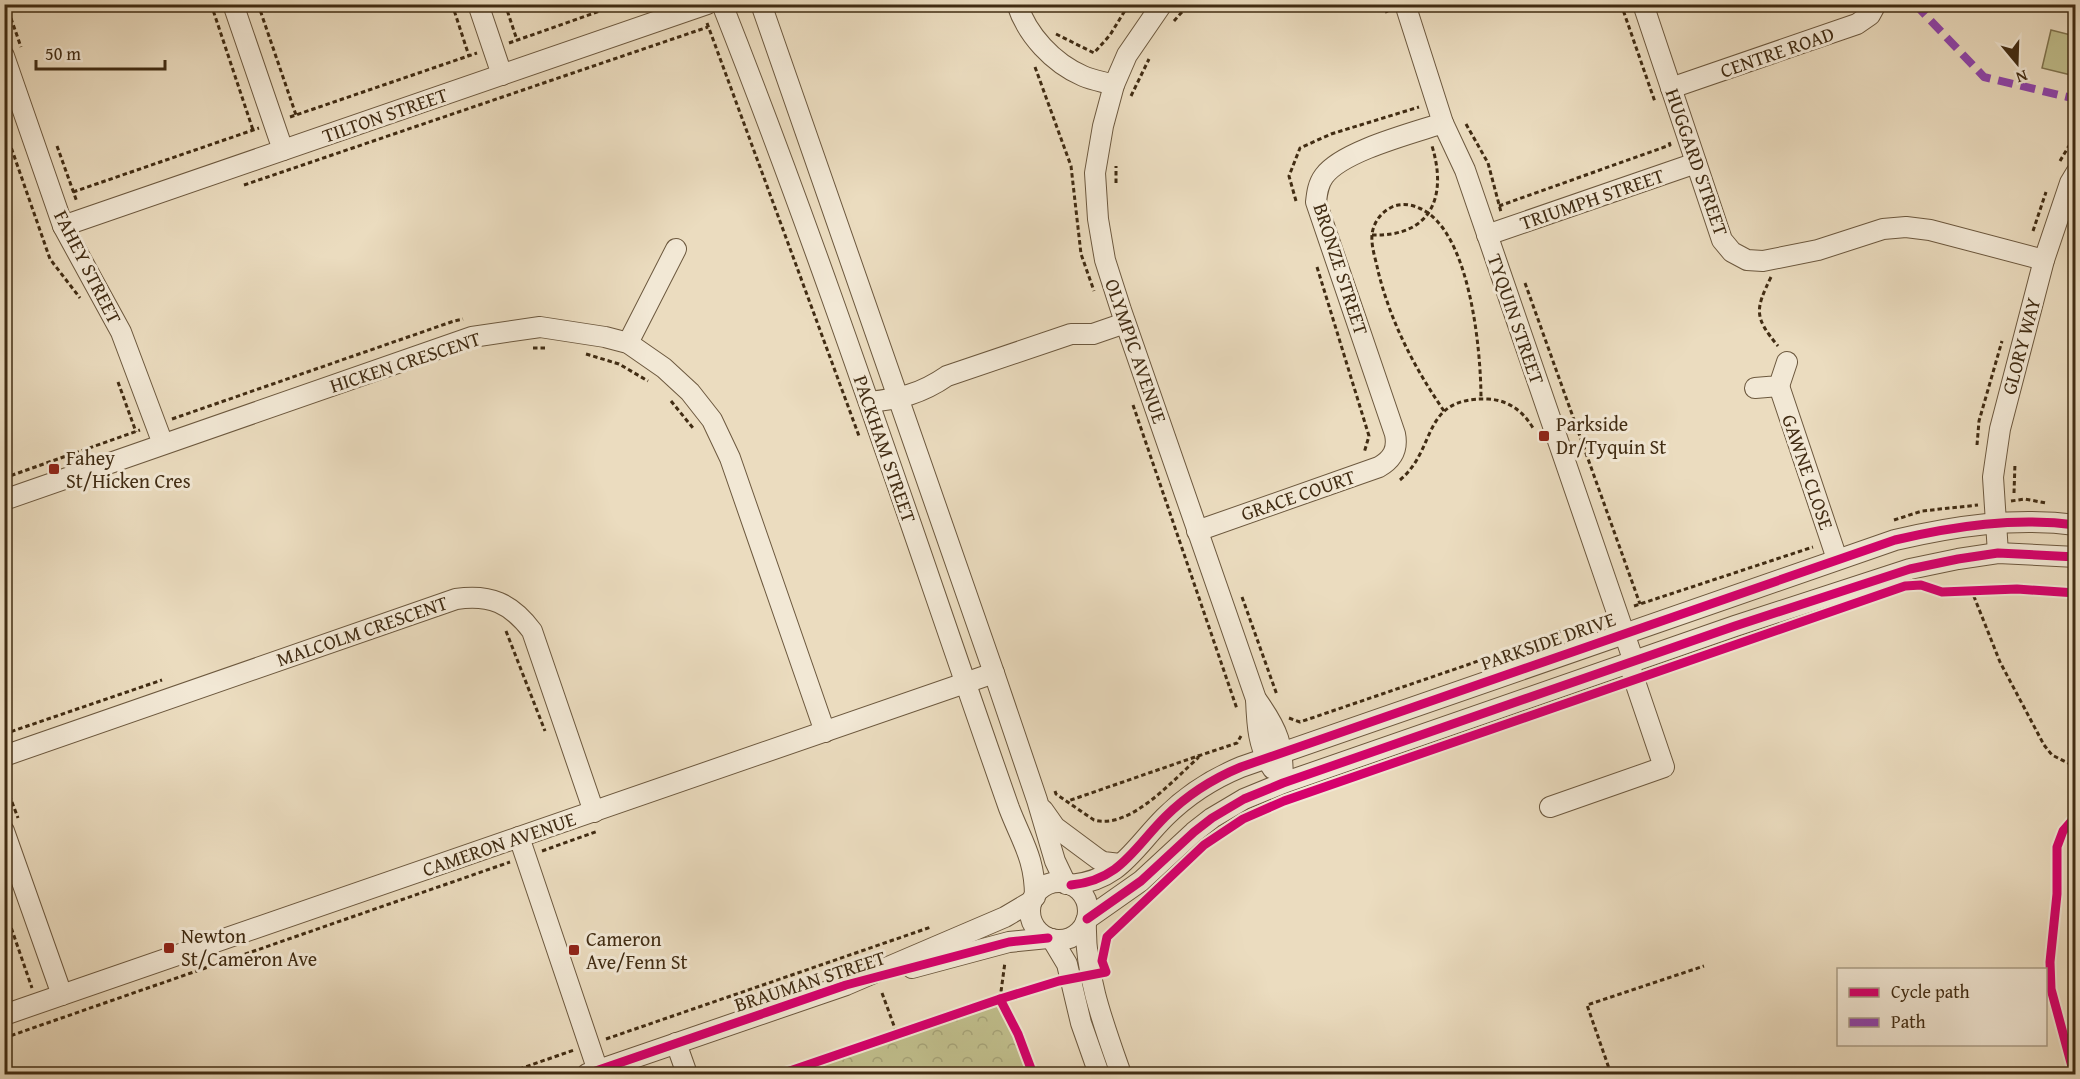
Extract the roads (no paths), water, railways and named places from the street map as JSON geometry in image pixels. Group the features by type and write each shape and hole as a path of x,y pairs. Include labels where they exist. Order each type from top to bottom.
{"street":[{"path":"233,4 283,150"},
{"path":"478,4 502,75"},
{"name":"PACKHAM STREET","path":"722,4 772,129 1009,808 1032,863 1034,899"},
{"name":"PACKHAM STREET","path":"761,4 994,673 1053,855 1061,875 1069,884"},
{"path":"1017,4 1034,36 1055,60 1082,76 1114,85"},
{"name":"OLYMPIC AVENUE","path":"1162,4 1127,55 1114,85 1102,126 1095,173 1098,219 1105,260 1123,316 1256,699 1258,729 1274,755"},
{"name":"TYQUIN STREET","path":"1405,4 1443,123 1465,170 1624,634 1664,767 1550,807"},
{"name":"HUGGARD STREET","path":"1643,4 1722,240 1732,252 1748,260 1763,261 1818,250 1882,229 1906,227 1930,230 2044,260"},
{"name":"CENTRE ROAD","path":"1671,88 1857,24 1870,15 1876,4"},
{"name":"TILTON STREET","path":"63,226 704,5"},
{"name":"FAHEY STREET","path":"4,56 63,226 121,332 162,444"},
{"name":"BRONZE STREET","path":"1394,453 1395,434 1316,202 1318,186 1325,174 1337,164 1356,154 1443,123"},
{"name":"TRIUMPH STREET","path":"1487,235 1696,163"},
{"name":"GLORY WAY","path":"1998,554 1993,477 2000,429 2044,260 2070,183 2076,173"},
{"path":"628,343 676,249"},
{"path":"869,402 896,393 930,388 947,376 1071,334 1089,321 1123,316"},
{"name":"HICKEN CRESCENT","path":"4,500 472,337 540,327 604,336 628,343 664,368 690,392 712,420 730,458 825,732"},
{"path":"1755,388 1779,386 1784,356"},
{"name":"GAWNE CLOSE","path":"1779,386 1838,559"},
{"name":"GRACE COURT","path":"1197,531 1379,467 1390,460 1394,453"},
{"name":"PARKSIDE DRIVE","path":"1069,884 1089,883 1100,879 1138,849 1165,818 1200,788 1227,773 1274,755 1895,540 1970,525 2051,522 2076,525"},
{"path":"1121,1074 1098,1003 1086,948 1087,920 1088,908 1086,900 1069,884 1048,885 1040,890 1034,899 1031,914 1033,922 1037,930 1050,938 1063,940 1081,930 1087,920 1142,881 1212,818 1244,800 1283,783 1735,626 1910,569 1998,554 2076,557"},
{"name":"MALCOLM CRESCENT","path":"4,756 456,599 473,597 490,599 512,609 532,631 594,812"},
{"path":"1726,598 1735,626"},
{"name":"CAMERON AVENUE","path":"4,1015 994,673"},
{"path":"1274,755 1283,783"},
{"path":"1037,800 1050,820 1064,834 1101,861 1120,864"},
{"path":"4,831 62,995"},
{"path":"519,837 590,1045 593,1072"},
{"name":"BRAUMAN STREET","path":"944,952 1034,899"},
{"path":"1050,938 1067,964 1081,1023 1098,1074"},
{"name":"BRAUMAN STREET","path":"593,1072 944,952 1050,938"},
{"path":"676,1043 687,1074"}],"place":[{"name":"Parkside Dr/Tyquin St","path":"1544,436"},
{"name":"Fahey St/Hicken Cres","path":"54,469"},
{"name":"Newton St/Cameron Ave","path":"169,948"},
{"name":"Cameron Ave/Fenn St","path":"574,950"}]}
